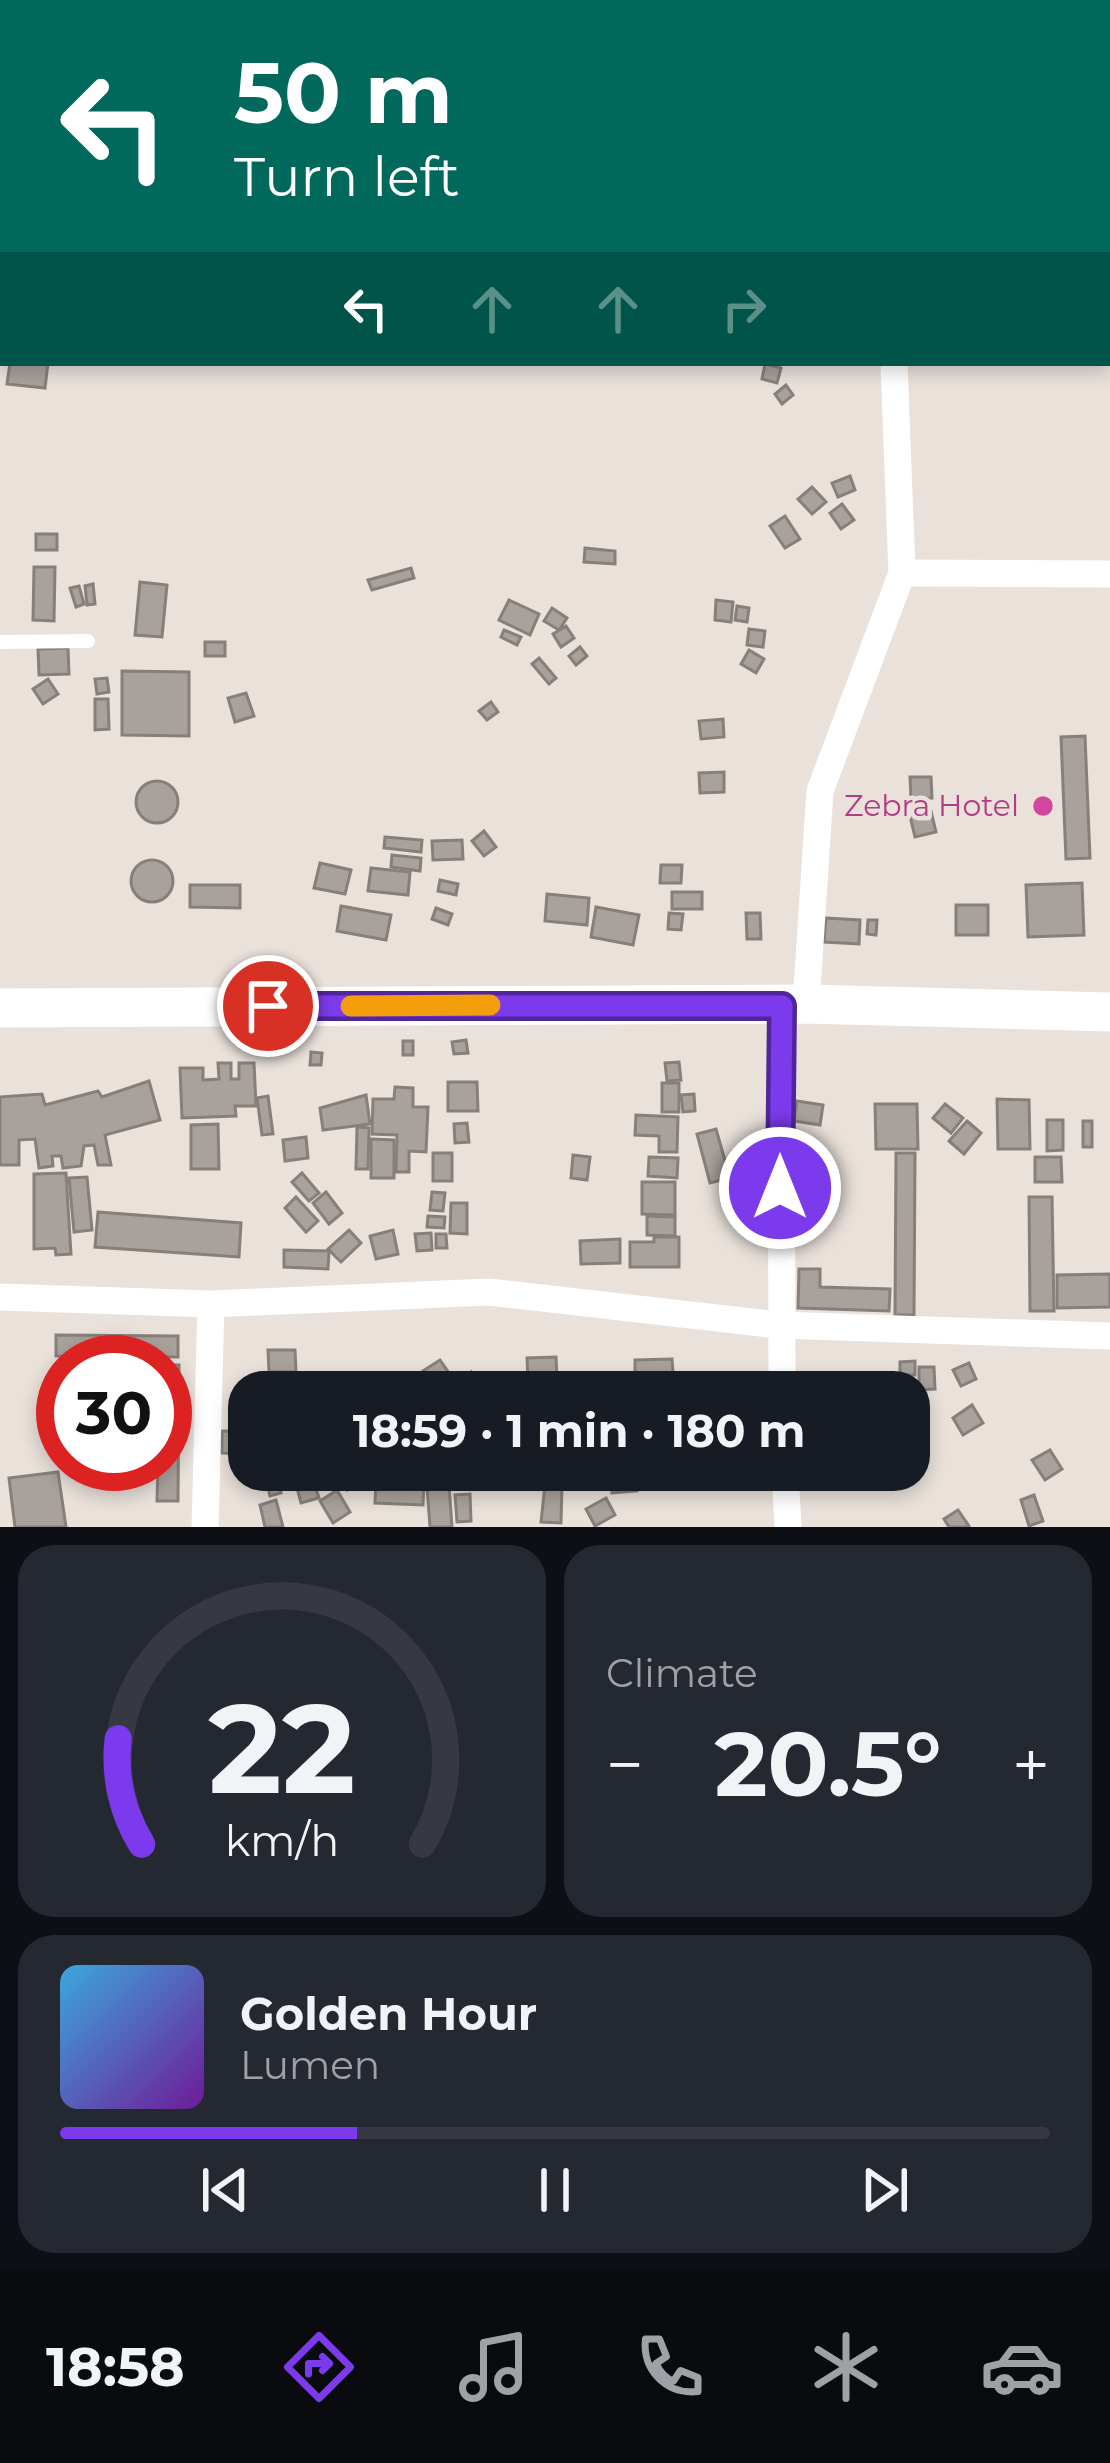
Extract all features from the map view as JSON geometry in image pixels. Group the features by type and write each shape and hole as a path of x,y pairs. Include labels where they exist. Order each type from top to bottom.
{"street":[{"path":"781,1371 779,1325 794,1005 820,791 902,573 894,366"},
{"path":"902,573 1110,574"},
{"path":"0,1008 794,1005 1110,1012"},
{"path":"0,1297 211,1304 489,1292 779,1325 1110,1336"},
{"path":"205,1527 211,1304"},
{"path":"786,1491 788,1527"}],"lane":[{"path":"0,642 88,641"}],"building":[{"path":"10,366 48,366 45,388 7,384"},
{"path":"765,366 781,368 777,383 762,379"},
{"path":"786,385 793,395 782,404 775,394"},
{"path":"850,476 855,490 838,497 832,483"},
{"path":"812,487 826,502 812,514 798,499"},
{"path":"842,504 854,520 841,529 830,513"},
{"path":"785,516 800,539 785,548 770,526"},
{"path":"36,534 57,534 57,550 36,550"},
{"path":"585,548 615,551 615,564 584,562"},
{"path":"34,567 55,567 54,621 33,620"},
{"path":"411,568 414,578 372,590 368,580"},
{"path":"140,582 167,585 162,637 135,635"},
{"path":"93,584 95,604 87,605 85,586"},
{"path":"79,586 84,604 76,607 70,588"},
{"path":"509,600 539,614 530,635 499,620"},
{"path":"716,600 733,602 731,622 715,620"},
{"path":"737,606 749,608 747,622 735,620"},
{"path":"552,608 567,618 559,630 544,621"},
{"path":"566,626 574,638 561,647 553,634"},
{"path":"749,629 765,631 763,647 747,645"},
{"path":"504,630 521,637 517,645 501,637"},
{"path":"205,642 225,642 225,656 205,656"},
{"path":"580,647 587,656 576,665 569,656"},
{"path":"68,648 69,674 39,675 38,649"},
{"path":"749,650 764,659 756,673 741,664"},
{"path":"539,658 556,678 549,684 532,664"},
{"path":"122,671 189,672 189,736 122,735"},
{"path":"107,678 109,692 97,694 95,679"},
{"path":"48,679 58,694 43,704 33,689"},
{"path":"246,693 254,716 235,722 228,698"},
{"path":"95,699 108,699 109,729 95,730"},
{"path":"491,702 498,712 487,720 479,711"},
{"path":"723,719 724,737 701,739 699,721"},
{"path":"1085,736 1090,858 1066,859 1061,737"},
{"path":"724,772 724,792 700,793 699,773"},
{"path":"910,777 931,777 932,798 911,799"},
{"path":"157,781 172,787 178,802 172,817 157,823 142,817 136,802 142,787"},
{"path":"931,811 936,832 915,837 910,816"},
{"path":"484,831 496,847 484,856 472,841"},
{"path":"385,837 422,840 421,852 384,848"},
{"path":"462,840 463,859 433,860 432,841"},
{"path":"392,855 421,858 420,871 391,867"},
{"path":"152,860 167,866 173,881 167,896 152,902 137,896 131,881 137,866"},
{"path":"320,863 351,870 345,894 314,888"},
{"path":"661,865 682,865 681,883 660,883"},
{"path":"371,868 410,872 408,895 368,891"},
{"path":"440,880 458,884 456,895 438,891"},
{"path":"1082,883 1084,935 1028,937 1026,885"},
{"path":"190,885 240,885 240,908 190,907"},
{"path":"672,892 702,892 702,909 672,909"},
{"path":"547,894 589,898 587,925 545,921"},
{"path":"956,905 988,905 988,935 956,935"},
{"path":"341,906 391,915 386,940 337,931"},
{"path":"596,907 639,915 633,945 591,937"},
{"path":"436,908 452,914 448,925 432,919"},
{"path":"669,913 683,914 681,930 668,929"},
{"path":"746,913 760,913 761,939 747,939"},
{"path":"826,918 860,920 859,944 824,942"},
{"path":"868,920 877,920 876,935 867,934"},
{"path":"466,1040 468,1053 454,1054 452,1042"},
{"path":"403,1041 413,1041 413,1055 403,1055"},
{"path":"311,1052 322,1053 321,1065 310,1065"},
{"path":"679,1062 681,1080 667,1081 665,1063"},
{"path":"218,1063 231,1063 231,1079 239,1079 239,1063 254,1063 256,1106 235,1106 236,1116 182,1118 180,1068 203,1068 203,1080 219,1079"},
{"path":"149,1081 160,1120 105,1135 111,1165 98,1165 94,1145 84,1146 81,1166 63,1168 61,1156 52,1156 53,1166 39,1168 35,1139 19,1140 19,1165 0,1165 0,1097 42,1094 45,1105 98,1091 102,1097"},
{"path":"448,1082 477,1082 478,1111 448,1111"},
{"path":"662,1083 679,1083 679,1112 662,1112"},
{"path":"395,1087 413,1088 413,1107 428,1107 426,1152 409,1151 409,1172 396,1172 397,1135 372,1134 373,1099 394,1099"},
{"path":"694,1094 695,1111 683,1112 681,1095"},
{"path":"366,1095 370,1124 323,1130 320,1108"},
{"path":"268,1096 273,1134 262,1135 257,1098"},
{"path":"997,1099 1029,1100 1030,1149 998,1149"},
{"path":"797,1101 823,1105 820,1125 794,1121"},
{"path":"875,1104 917,1104 918,1149 876,1149"},
{"path":"945,1104 963,1118 951,1133 933,1118"},
{"path":"636,1115 678,1117 677,1152 659,1152 659,1136 635,1135"},
{"path":"1047,1120 1063,1120 1063,1150 1047,1151"},
{"path":"967,1121 981,1133 964,1154 949,1141"},
{"path":"1083,1121 1092,1121 1092,1147 1083,1147"},
{"path":"467,1123 469,1142 455,1143 454,1124"},
{"path":"218,1124 219,1169 191,1169 191,1125"},
{"path":"357,1127 369,1128 368,1169 356,1169"},
{"path":"716,1129 730,1178 710,1183 697,1134"},
{"path":"306,1137 308,1158 285,1161 283,1140"},
{"path":"371,1139 394,1140 394,1178 371,1178"},
{"path":"797,1139 810,1139 809,1154 797,1153"},
{"path":"433,1153 452,1153 452,1181 433,1181"},
{"path":"896,1153 915,1153 914,1315 895,1315"},
{"path":"573,1155 590,1157 587,1180 571,1178"},
{"path":"797,1156 824,1159 823,1175 796,1172"},
{"path":"649,1157 678,1158 677,1178 648,1176"},
{"path":"1035,1157 1061,1157 1062,1182 1035,1182"},
{"path":"66,1173 71,1254 56,1255 55,1248 34,1249 34,1174"},
{"path":"302,1173 319,1193 309,1201 292,1182"},
{"path":"87,1177 92,1230 74,1232 69,1178"},
{"path":"642,1182 675,1182 675,1215 642,1214"},
{"path":"326,1192 342,1213 329,1224 313,1203"},
{"path":"432,1192 445,1193 443,1211 430,1210"},
{"path":"296,1197 318,1221 306,1232 285,1208"},
{"path":"1029,1197 1052,1197 1054,1311 1030,1311"},
{"path":"451,1203 467,1203 467,1234 450,1233"},
{"path":"98,1212 241,1223 239,1257 95,1247"},
{"path":"428,1216 445,1217 444,1228 427,1227"},
{"path":"647,1216 675,1217 675,1236 647,1235"},
{"path":"349,1230 361,1243 341,1262 328,1249"},
{"path":"393,1230 398,1254 376,1259 370,1236"},
{"path":"431,1233 432,1250 417,1251 415,1234"},
{"path":"436,1234 446,1234 447,1248 436,1248"},
{"path":"654,1237 679,1237 679,1267 630,1267 630,1242 654,1242"},
{"path":"620,1239 620,1263 581,1264 580,1241"},
{"path":"284,1250 329,1251 328,1269 284,1267"},
{"path":"799,1269 820,1269 820,1287 890,1289 889,1311 798,1308"},
{"path":"1110,1274 1110,1307 1057,1308 1057,1275"},
{"path":"268,1350 295,1350 296,1371 269,1371"},
{"path":"556,1357 557,1371 528,1371 527,1358"},
{"path":"672,1359 673,1371 635,1371 635,1360"},
{"path":"440,1360 448,1371 423,1371"},
{"path":"915,1361 915,1371 900,1371 900,1362"},
{"path":"969,1363 976,1379 961,1386 953,1370"},
{"path":"919,1367 934,1367 935,1389 930,1389 930,1371 919,1371"},
{"path":"972,1405 983,1423 963,1435 953,1418"},
{"path":"222,1431 228,1431 228,1453 222,1453"},
{"path":"1050,1450 1062,1469 1045,1480 1032,1460"},
{"path":"36,1475 36,1491 61,1491 66,1527 15,1527 9,1478"},
{"path":"157,1491 178,1491 178,1501 157,1501"},
{"path":"298,1491 317,1491 319,1498 301,1503"},
{"path":"338,1491 350,1512 333,1523 320,1501"},
{"path":"376,1491 424,1491 423,1505 375,1503"},
{"path":"427,1491 449,1491 452,1527 430,1527"},
{"path":"544,1491 562,1491 561,1523 541,1522"},
{"path":"470,1494 471,1521 457,1522 455,1495"},
{"path":"1034,1495 1043,1521 1029,1526 1021,1500"},
{"path":"606,1498 615,1515 595,1526 586,1509"},
{"path":"276,1500 283,1527 265,1527 260,1505"},
{"path":"958,1510 968,1527 949,1527 944,1519"}],"slow traffic":[{"path":"351,1006 490,1005"}],"place":[{"name":"Zebra Hotel","path":"1043,806"}],"route":[{"path":"268,1006 782,1006 780,1188"}]}
